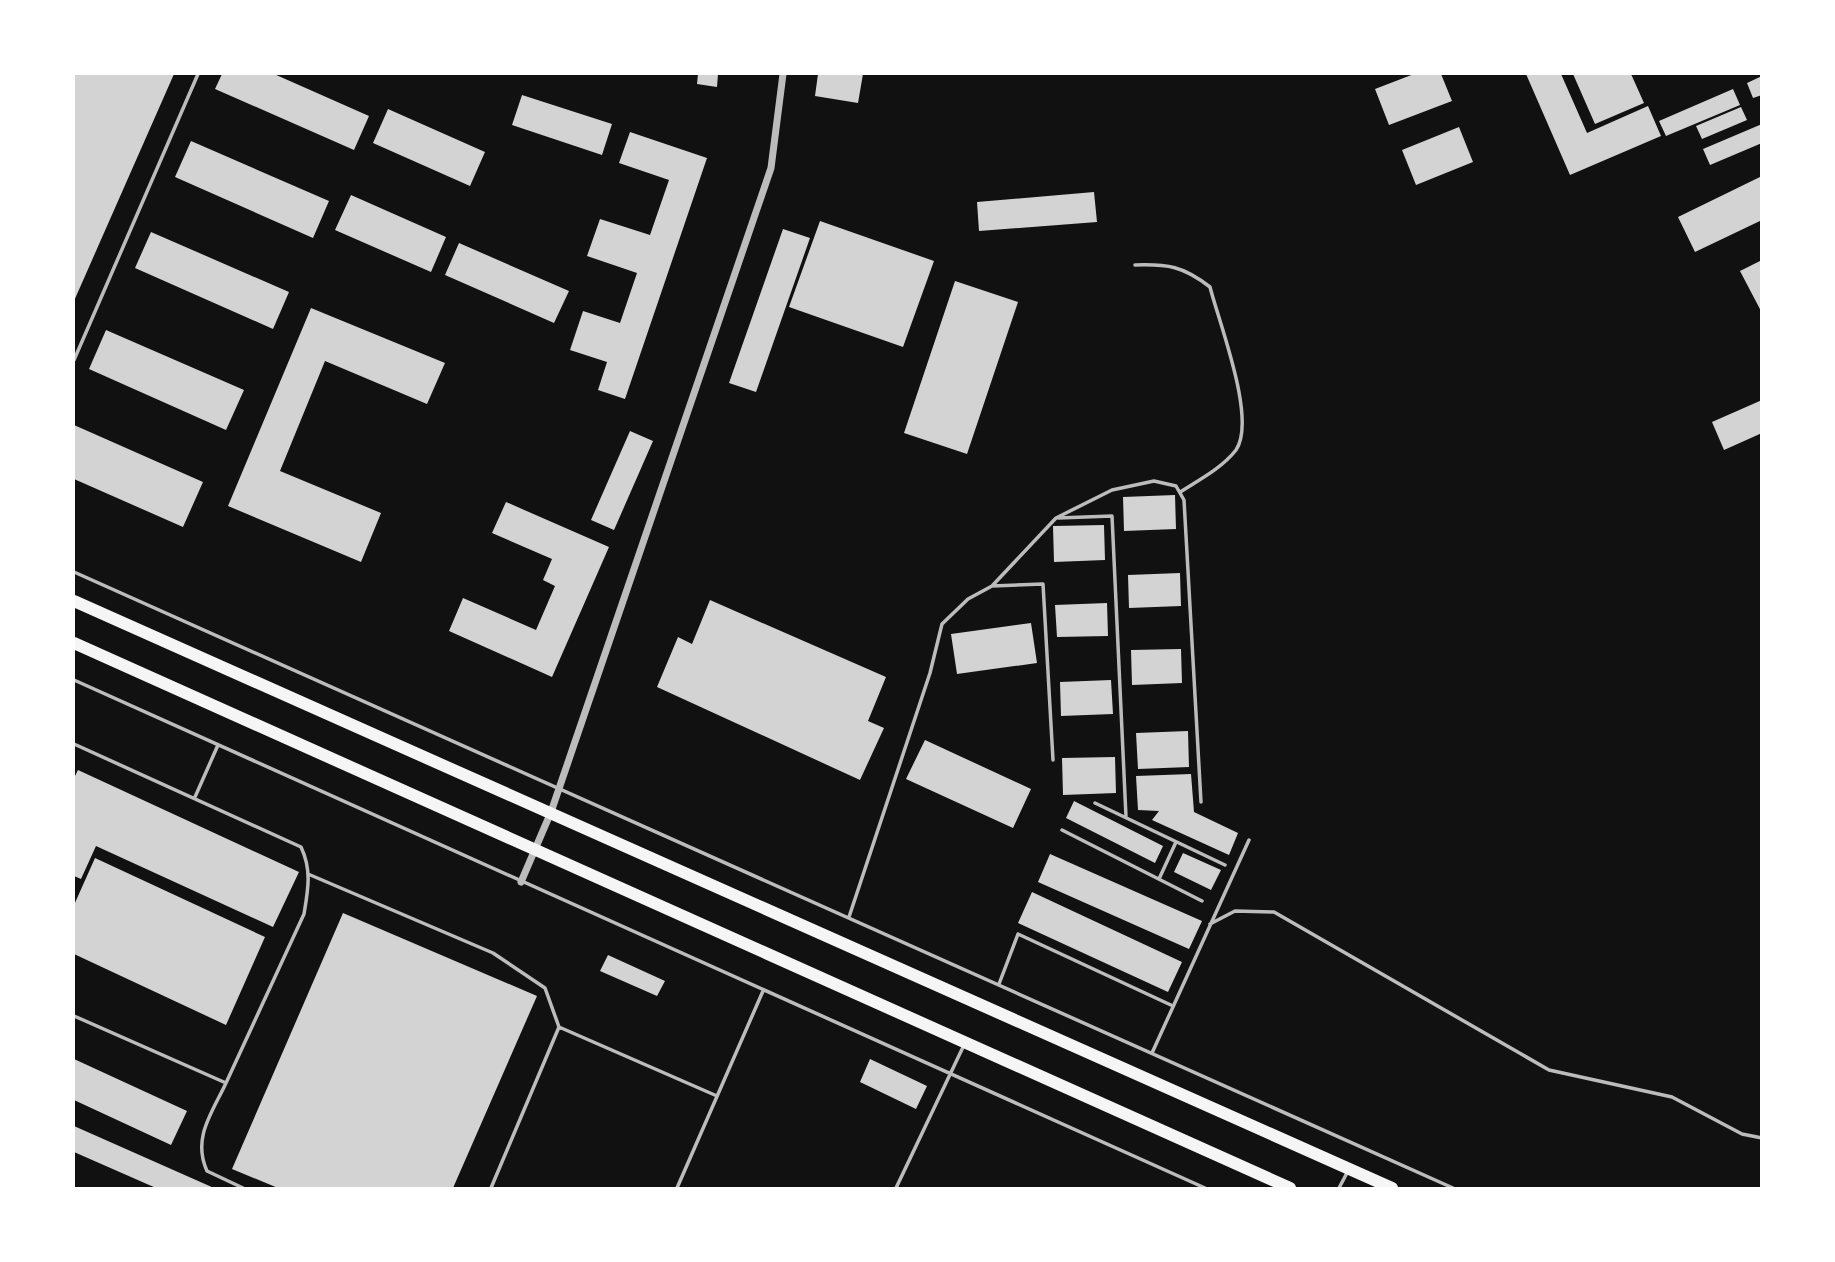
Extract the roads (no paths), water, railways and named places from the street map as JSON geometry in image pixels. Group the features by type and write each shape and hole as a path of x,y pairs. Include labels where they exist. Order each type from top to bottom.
{"main road":[{"path":"74,601 551,812 777,917 1392,1188"},
{"path":"74,643 1290,1188"}],"street":[{"path":"521,882 551,812 771,167 783,74"}],"lane":[{"path":"74,360 198,74"},
{"path":"1135,265 1168,264 1195,275 1210,287 1239,394 1244,426 1237,448 1222,465 1180,492"},
{"path":"849,917 930,673 942,624 968,599 992,586 1056,518 1112,490 1154,481 1176,486 1184,500 1201,802"},
{"path":"1056,518 1112,516 1126,817"},
{"path":"74,572 1453,1188"},
{"path":"992,586 1043,584 1053,760"},
{"path":"74,680 1205,1188"},
{"path":"74,744 301,847 308,862 303,914 204,1130 198,1153 206,1171 243,1188"},
{"path":"195,797 218,745"},
{"path":"1095,803 1225,865"},
{"path":"1062,830 1202,901"},
{"path":"1152,1053 1249,840"},
{"path":"1159,879 1176,842"},
{"path":"308,874 493,953 545,988 559,1027 491,1188"},
{"path":"1210,924 1235,911 1274,912 1549,1070 1672,1097 1742,1134 1762,1138"},
{"path":"999,984 1018,934 1173,1006"},
{"path":"677,1188 762,991"},
{"path":"74,1016 226,1083"},
{"path":"559,1027 717,1096"},
{"path":"896,1188 965,1041"},
{"path":"1339,1188 1349,1169"}]}
